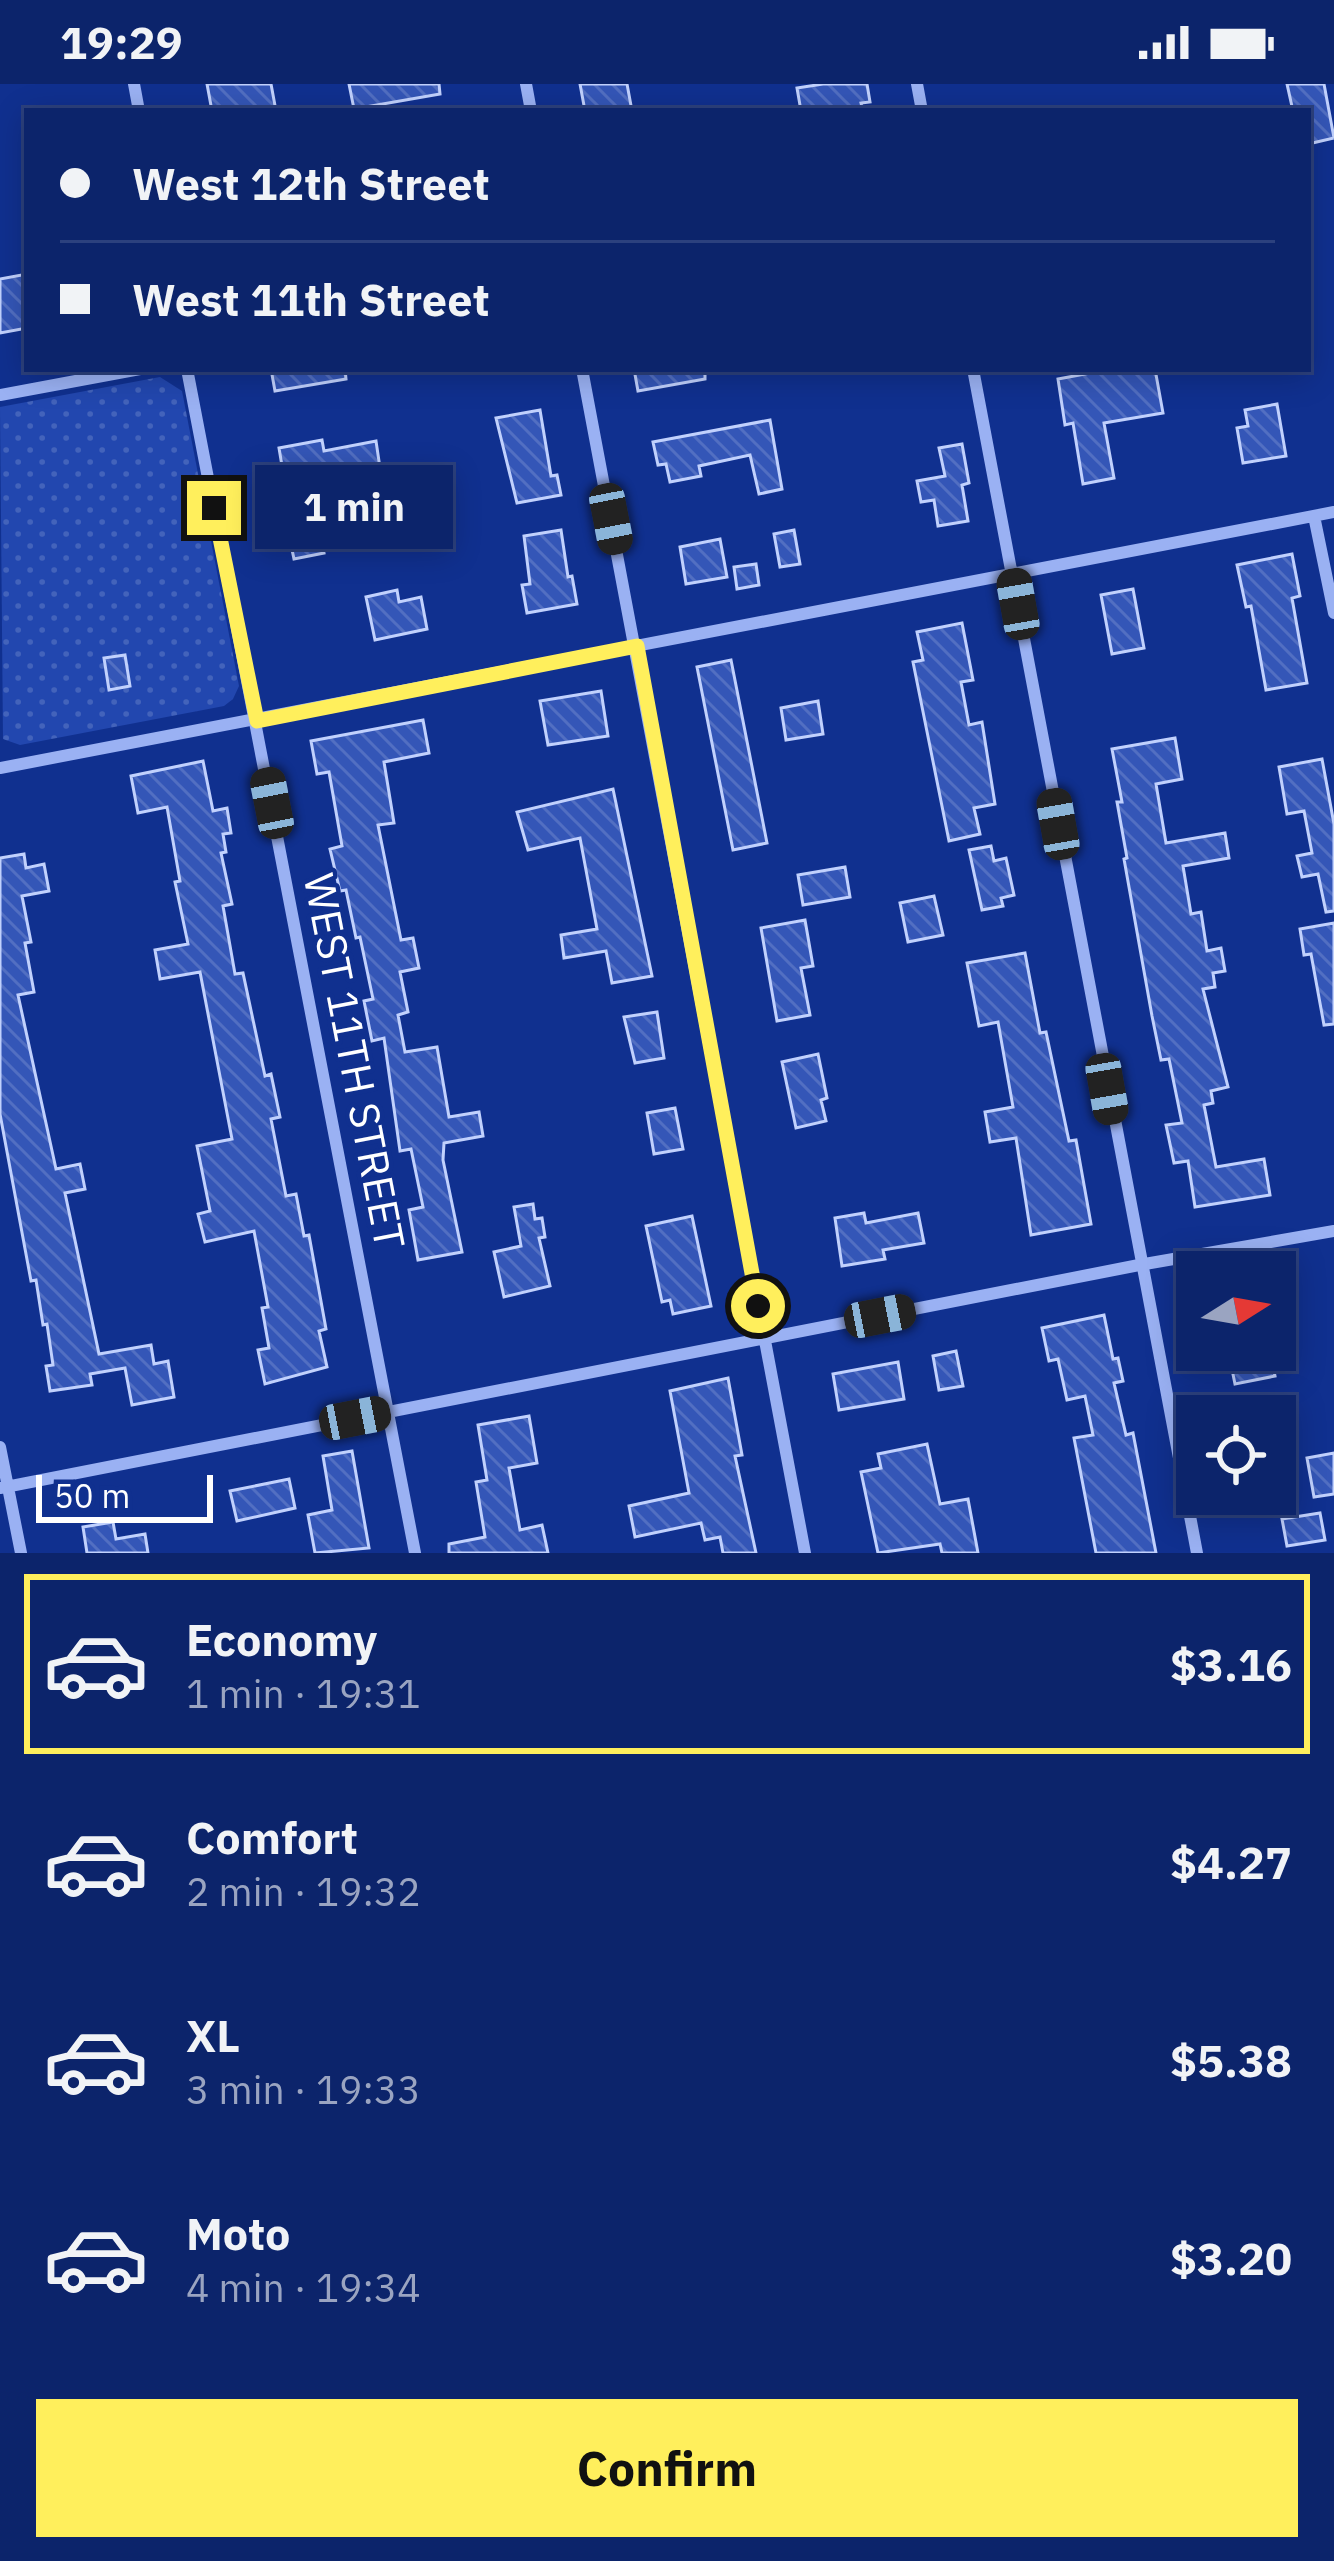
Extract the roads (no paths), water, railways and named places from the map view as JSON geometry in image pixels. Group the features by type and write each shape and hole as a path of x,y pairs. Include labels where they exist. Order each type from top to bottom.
{"street":[{"path":"0,395 124,372"},
{"name":"WEST 11TH STREET","path":"188,372 415,1553"},
{"path":"583,372 805,1553"},
{"path":"974,372 1196,1553"},
{"path":"0,768 1334,512"},
{"path":"1314,516 1334,614"},
{"path":"4,1487 1334,1231"},
{"path":"0,1447 4,1487 21,1553"}]}
